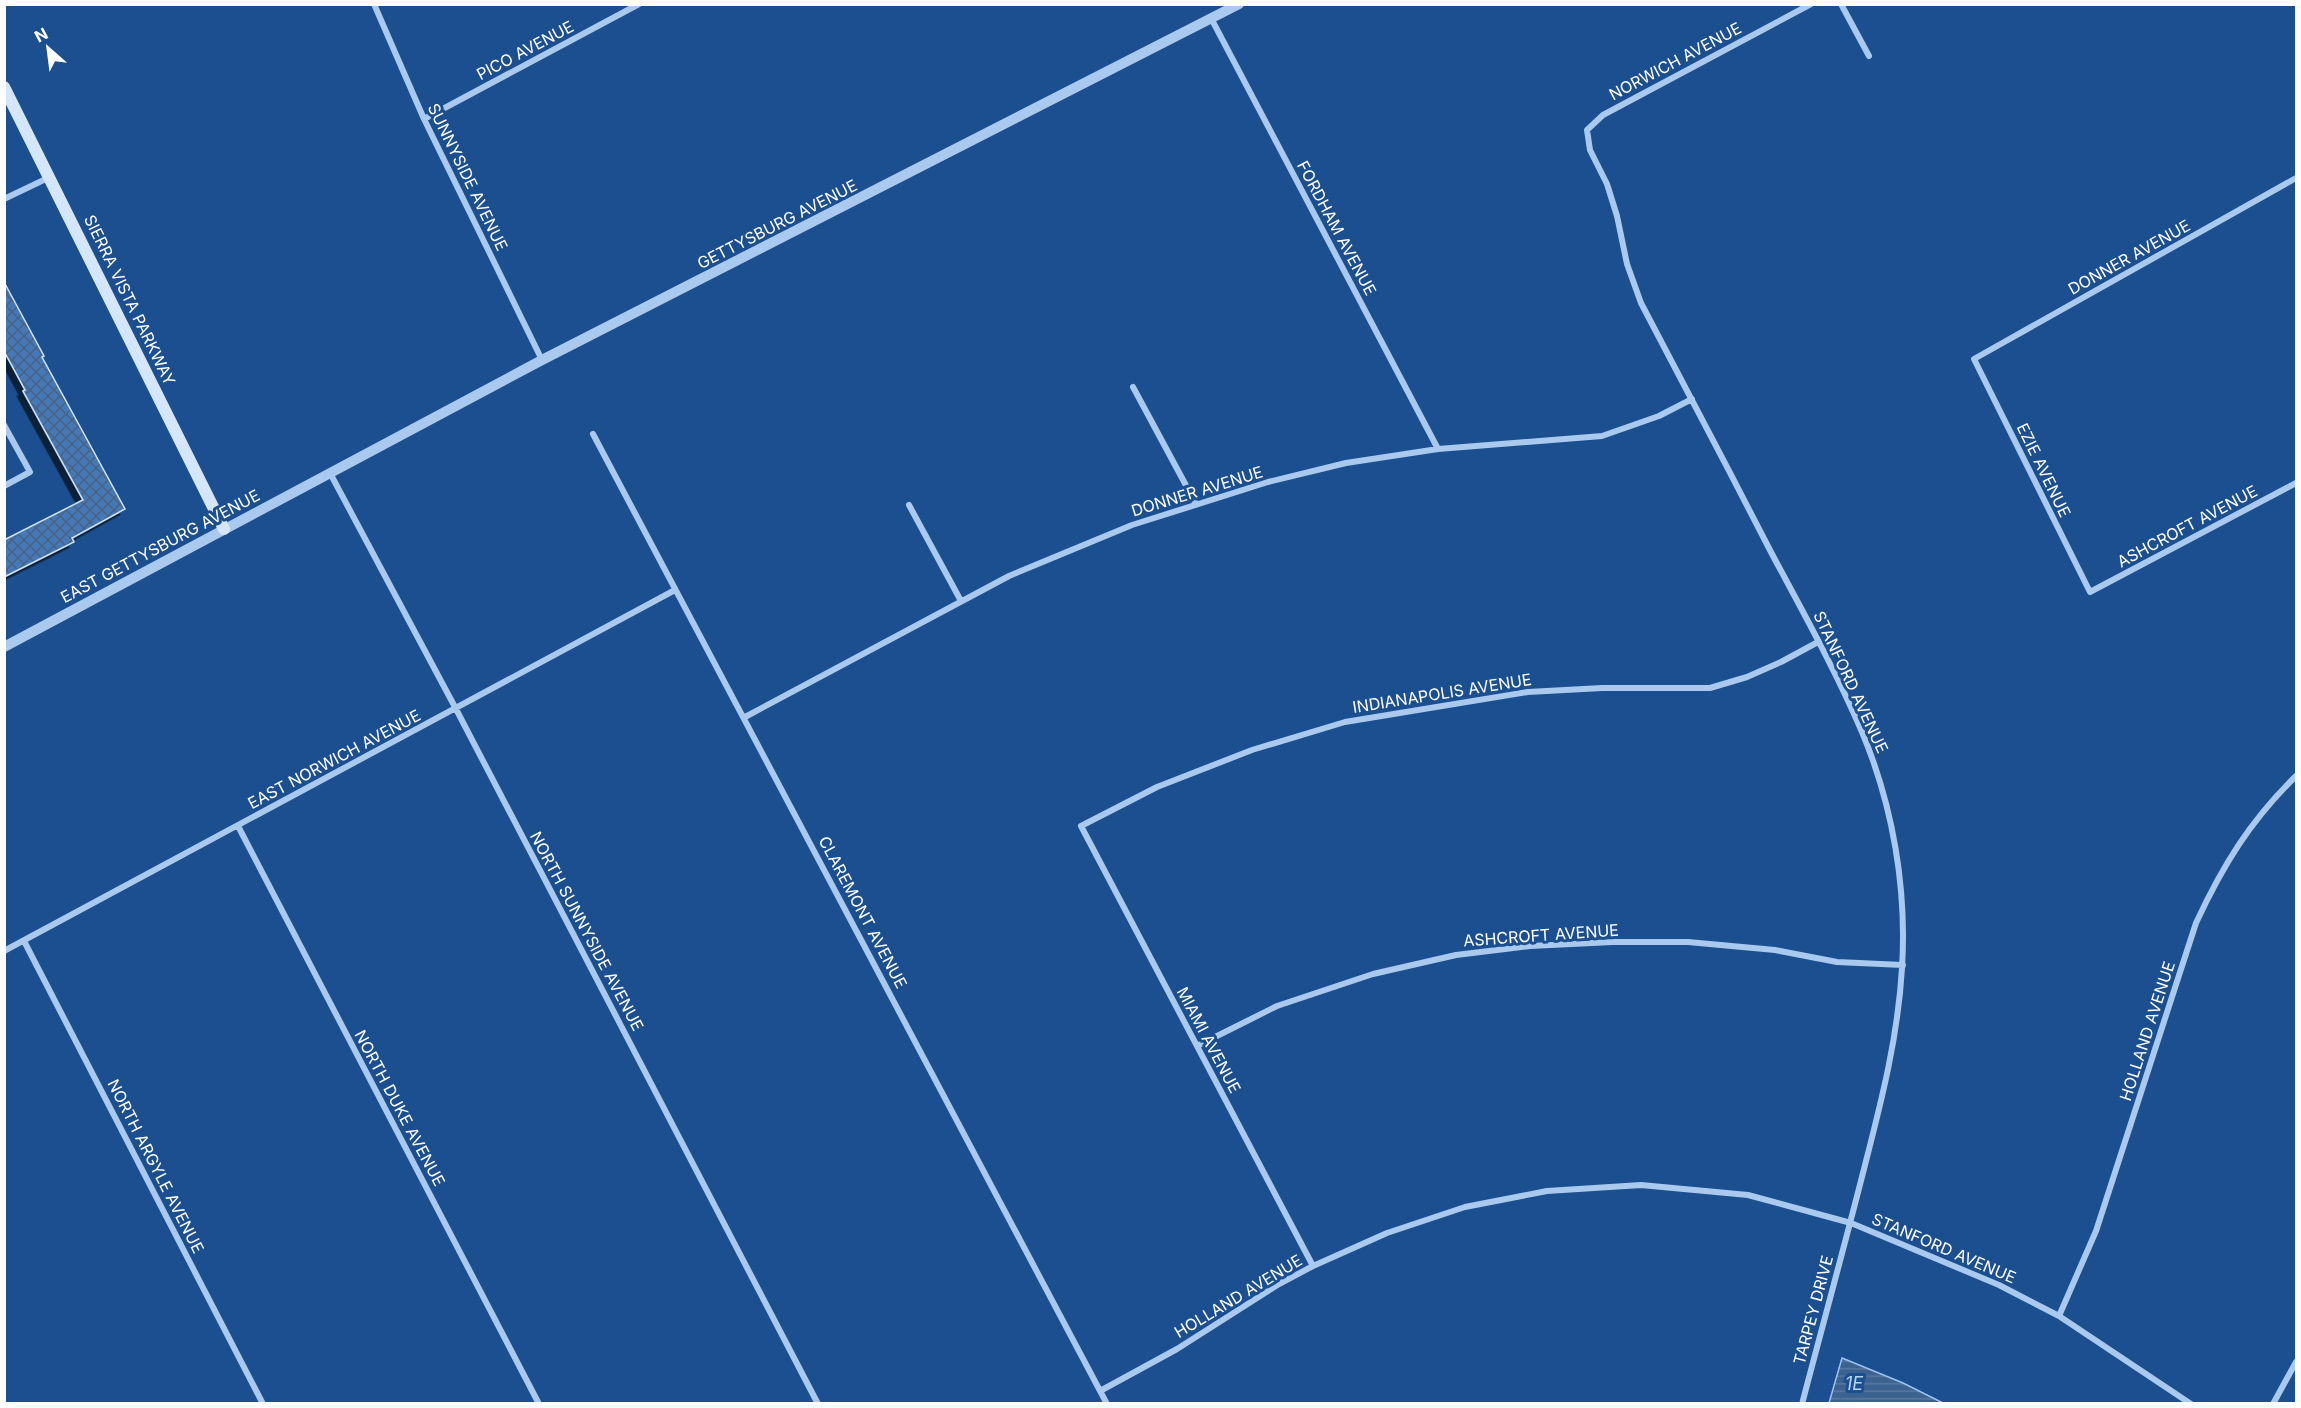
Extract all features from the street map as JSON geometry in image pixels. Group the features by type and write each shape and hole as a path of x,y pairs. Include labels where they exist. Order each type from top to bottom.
{"main road":[{"name":"SIERRA VISTA PARKWAY","path":"4,87 51,176 224,529"}],"street":[{"name":"SUNNYSIDE AVENUE","path":"374,4 424,119 542,360"},
{"name":"PICO AVENUE","path":"424,119 639,4"},
{"name":"GETTYSBURG AVENUE","path":"330,473 542,360 1212,20 1239,4"},
{"name":"NORWICH AVENUE","path":"1587,130 1603,115 1811,4"},
{"path":"1841,4 1869,56"},
{"name":"FORDHAM AVENUE","path":"1212,20 1438,449"},
{"name":"STANFORD AVENUE","path":"1587,130 1590,150 1607,184 1617,216 1627,264 1641,303 1818,642 1862,732 1886,801 1896,847 1901,891 1903,965 1897,1028 1883,1096 1851,1223 1999,1285 2059,1316 2191,1404"},
{"path":"4,199 51,176"},
{"name":"DONNER AVENUE","path":"1974,359 2296,178"},
{"name":"EZIE AVENUE","path":"1974,359 2090,592"},
{"path":"1133,387 1196,504"},
{"name":"DONNER AVENUE","path":"745,717 1009,576 1073,548 1196,504 1268,482 1346,463 1438,449 1602,436 1659,417 1692,399"},
{"path":"4,425 30,472 4,486"},
{"name":"CLAREMONT AVENUE","path":"593,434 745,717 1107,1404"},
{"name":"EAST GETTYSBURG AVENUE","path":"4,647 330,473"},
{"name":"NORTH SUNNYSIDE AVENUE","path":"330,473 456,709 818,1404"},
{"name":"ASHCROFT AVENUE","path":"2090,592 2296,483"},
{"path":"909,505 962,601"},
{"name":"EAST NORWICH AVENUE","path":"4,951 675,590"},
{"name":"INDIANAPOLIS AVENUE","path":"1081,826 1156,787 1252,750 1345,722 1431,706 1528,692 1602,688 1710,688 1747,677 1818,642"},
{"name":"HOLLAND AVENUE","path":"2059,1316 2096,1232 2196,923 2216,879 2242,839 2269,803 2296,776"},
{"name":"NORTH DUKE AVENUE","path":"238,826 539,1404"},
{"name":"MIAMI AVENUE","path":"1081,826 1312,1266"},
{"name":"NORTH ARGYLE AVENUE","path":"24,941 264,1404"},
{"name":"ASHCROFT AVENUE","path":"1197,1046 1277,1006 1373,974 1456,954 1613,942 1688,942 1775,950 1837,962 1903,965"},
{"name":"HOLLAND AVENUE","path":"1100,1391 1177,1349 1279,1284 1312,1266 1387,1233 1465,1207 1547,1191 1641,1185 1748,1195 1851,1223"},
{"name":"TARPEY DRIVE","path":"1802,1404 1851,1223"},
{"path":"2273,1404 2296,1362"}],"water":[{"name":"1E","path":"1842,1358 1903,1383 1943,1403 1829,1403"}],"building":[{"path":"4,282 125,509 72,538 74,542 4,577 4,540 83,500 23,391 25,390 4,351"}]}
